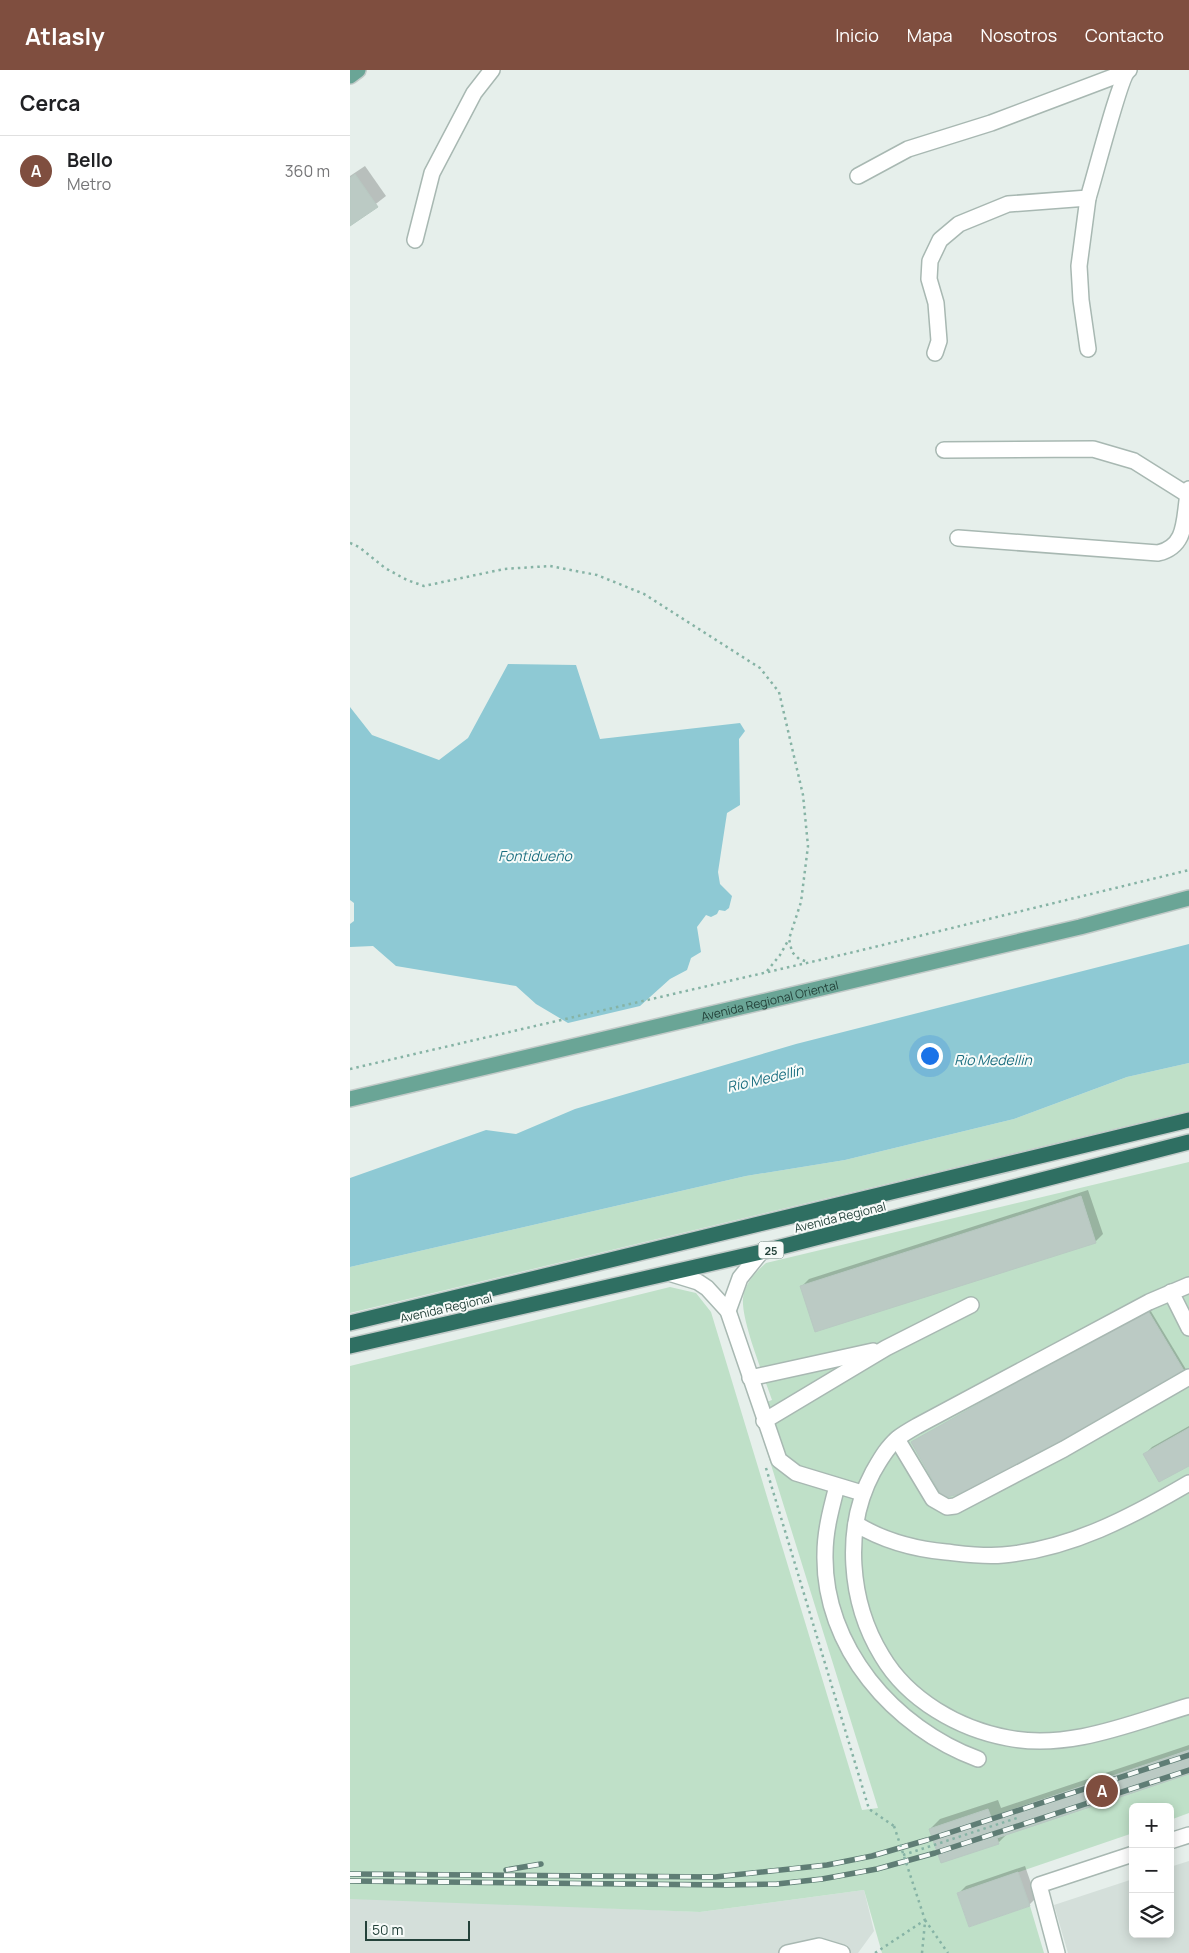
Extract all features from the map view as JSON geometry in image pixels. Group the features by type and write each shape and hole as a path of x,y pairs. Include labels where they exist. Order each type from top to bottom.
{"highway":[{"name":"Avenida Regional","path":"350,1323 1189,1120"},
{"name":"Avenida Regional","path":"350,1346 466,1318 672,1274 1189,1142"}],"main road":[{"path":"350,76 358,70"},
{"name":"Avenida Regional Oriental","path":"350,1099 1080,927 1189,898"}],"street":[{"path":"415,240 432,173 474,93 492,70"},
{"path":"858,176 908,149 991,123 1127,71"},
{"path":"1088,349 1081,300 1080,266 1088,198 1127,71"},
{"path":"935,353 939,340 936,303 929,279 930,261 940,240 959,224 1008,204 1088,198"},
{"path":"944,450 1093,449 1134,461 1188,492 1184,529 1180,542 1170,551 1158,553 958,538"},
{"path":"728,1311 740,1278 761,1252"},
{"path":"672,1274 698,1282 707,1288 728,1311 764,1421 779,1460 796,1474 862,1493"},
{"path":"1189,1285 1148,1302 917,1426 897,1439 881,1458 862,1493 854,1539 854,1569 868,1628 882,1657 900,1680 925,1702 949,1718 979,1731 1010,1738 1067,1740 1189,1706"},
{"path":"1171,1292 1189,1328"},
{"path":"764,1421 886,1348 971,1304"},
{"path":"750,1378 886,1348"},
{"path":"897,1439 932,1499 947,1507 955,1506 1064,1449 1189,1377"},
{"path":"856,1524 873,1534 905,1545 931,1550 1002,1555 1043,1548 1078,1539 1133,1515 1189,1483"},
{"path":"837,1486 827,1526 825,1555 828,1584 834,1610 848,1646 860,1669 880,1693 905,1718 930,1737 978,1759"},
{"path":"1174,1840 1189,1835"},
{"path":"1057,1953 1039,1885 1129,1855"},
{"path":"787,1953 820,1946 842,1953"}],"path":[{"path":"350,543 359,547 385,568 407,580 424,586 504,569 550,566 597,575 644,594 760,668 779,692 803,795 808,846 801,902 789,939 780,955 766,972"},
{"path":"350,1069 809,962 1189,870"},
{"path":"789,939 792,952 799,959 809,962"},
{"path":"766,1466 869,1808 894,1826 925,1920 948,1953"},
{"path":"903,1855 1017,1818"},
{"path":"875,1953 925,1920"},
{"path":"922,1953 925,1920"}],"shaded area":[{"path":"1189,1861 1189,1953 1068,1953 1054,1905 1129,1880 1129,1938 1174,1938 1174,1866"},
{"path":"864,1890 874,1931 858,1953 350,1953 350,1897 700,1912"}],"green space":[{"path":"1189,1063 1189,1111 350,1313 350,1267 746,1176 845,1160 1014,1119 1127,1077"},
{"path":"1189,1162 1189,1813 1174,1819 1174,1803 1129,1803 1129,1834 957,1893 969,1927 1030,1906 1044,1953 882,1953 864,1890 700,1912 350,1899 350,1366 670,1287 696,1293 711,1312 862,1810 878,1808 753,1407 772,1400 754,1349 743,1308 743,1298 748,1283 766,1263"}],"water":[{"name":"Fontidueño","path":"508,664 576,665 600,739 740,723 745,731 739,739 740,805 727,813 718,872 720,884 732,896 729,908 725,911 719,910 717,914 711,917 706,915 697,927 701,952 691,958 687,970 670,979 640,1006 568,1023 536,1004 516,986 396,966 373,946 350,947 350,924 354,921 354,903 350,900 350,707 372,735 439,760 468,738"},
{"name":"Rio Medellin","path":"1189,944 1189,1063 1127,1077 1014,1119 845,1160 746,1176 350,1267 350,1178 486,1130 516,1134 575,1109 796,1044"}],"building":[{"path":"355,174 378,207 350,226 350,178"},
{"path":"1081,1196 1096,1243 815,1332 800,1286"},
{"path":"1147,1309 1186,1374 980,1489 943,1498 911,1442"},
{"path":"1189,1428 1189,1466 1159,1482 1143,1454"},
{"path":"1189,1750 1189,1774 997,1838 999,1844 941,1863 929,1829 988,1809 991,1817"},
{"path":"1018,1872 1030,1906 969,1927 957,1893"}],"railway":[{"path":"350,1874 715,1877 827,1865 872,1856 927,1840 1189,1755"},
{"path":"350,1881 726,1885 777,1884 822,1879 877,1869 935,1853 1189,1770"},
{"path":"506,1870 541,1864"}],"place":[{"name":"Bello","path":"1102,1791"}],"water label":[{"name":"Río Medellín","path":"765,1078"}]}
